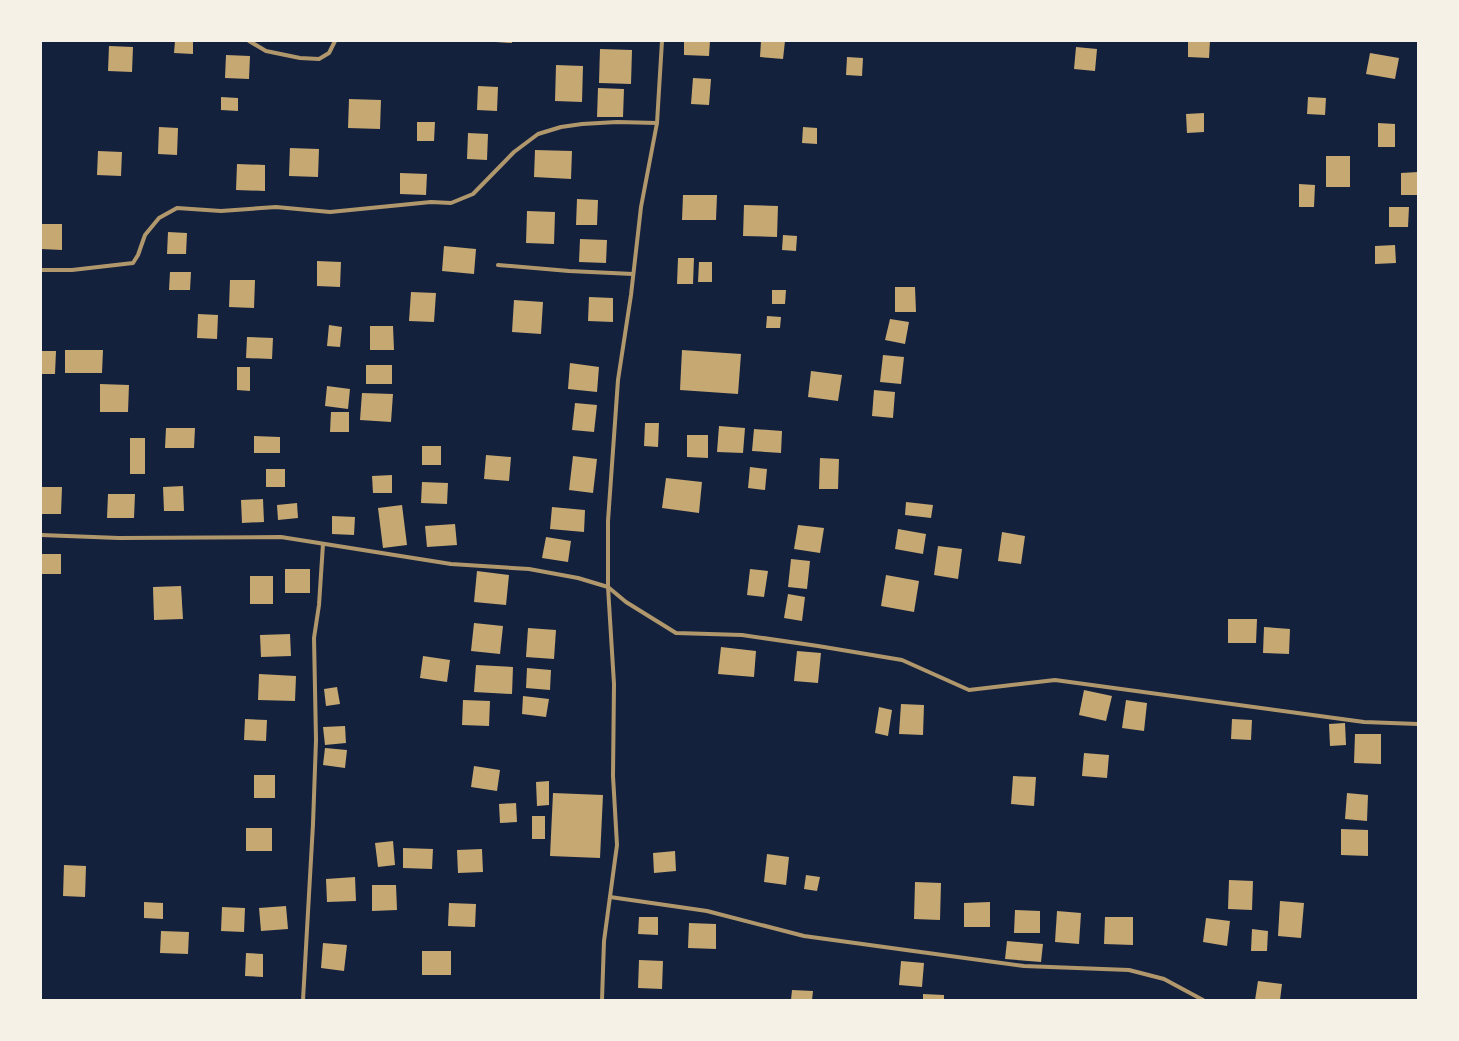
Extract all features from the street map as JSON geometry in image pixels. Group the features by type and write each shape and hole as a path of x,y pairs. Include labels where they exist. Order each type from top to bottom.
{"street":[{"path":"249,41 266,51 300,58 319,59 329,53 335,41"},
{"path":"602,1000 604,941 617,845 613,776 614,684 608,587 608,521 617,395 641,207 657,123 662,41"},
{"path":"41,270 72,270 133,263 138,255 145,234 159,218 177,208 220,211 276,207 330,212 431,202 451,203 473,194 514,152 538,134 561,127 582,124 618,122 657,123"},
{"path":"498,265 569,271 633,274"},
{"path":"41,535 119,538 281,537 451,564 529,569 578,578 608,587 626,602 676,633 742,635 902,660 970,690 1055,680 1364,722 1418,724"},
{"path":"303,1000 316,748 314,638 319,605 323,544"},
{"path":"610,897 707,911 804,936 1024,966 1129,970 1164,979 1203,1000"}],"building":[{"path":"175,41 193,41 193,54 174,53"},
{"path":"512,41 512,43 496,42"},
{"path":"684,41 710,41 709,56 684,55"},
{"path":"761,41 785,41 783,59 760,57"},
{"path":"1188,41 1210,41 1209,58 1188,57"},
{"path":"109,46 133,47 132,72 108,71"},
{"path":"1076,47 1097,49 1095,71 1074,69"},
{"path":"600,49 632,50 631,84 599,83"},
{"path":"1370,53 1399,58 1395,79 1366,74"},
{"path":"226,55 250,56 249,79 225,78"},
{"path":"847,57 863,58 862,76 846,75"},
{"path":"556,65 583,66 582,102 555,101"},
{"path":"693,78 711,79 709,105 691,104"},
{"path":"478,86 498,87 497,111 477,110"},
{"path":"598,88 624,89 623,117 597,117"},
{"path":"221,97 238,98 238,111 221,110"},
{"path":"1308,97 1326,98 1325,115 1307,114"},
{"path":"349,99 381,100 380,129 348,128"},
{"path":"1204,113 1204,132 1187,133 1186,114"},
{"path":"417,122 435,122 434,141 417,141"},
{"path":"1378,123 1395,124 1395,147 1378,147"},
{"path":"159,127 178,128 177,155 158,154"},
{"path":"803,127 817,128 817,144 802,143"},
{"path":"468,133 488,134 487,160 467,159"},
{"path":"290,148 319,149 318,177 289,176"},
{"path":"535,150 572,151 571,179 534,177"},
{"path":"98,151 122,152 121,176 97,175"},
{"path":"1326,156 1350,156 1350,187 1326,187"},
{"path":"237,164 265,165 265,191 236,190"},
{"path":"1418,172 1418,195 1401,195 1401,173"},
{"path":"400,173 427,174 426,195 400,194"},
{"path":"1299,184 1315,185 1314,207 1299,207"},
{"path":"683,195 717,195 716,220 682,220"},
{"path":"577,199 598,200 597,225 576,225"},
{"path":"744,205 778,206 777,237 743,236"},
{"path":"1389,207 1409,207 1408,227 1389,227"},
{"path":"527,211 555,212 554,244 526,243"},
{"path":"41,224 62,224 62,250 41,249"},
{"path":"168,232 187,233 186,254 167,254"},
{"path":"783,235 797,236 796,251 782,250"},
{"path":"580,239 607,240 606,263 579,262"},
{"path":"1395,245 1396,263 1375,264 1375,246"},
{"path":"444,246 476,249 474,274 442,271"},
{"path":"678,258 694,258 693,284 677,284"},
{"path":"317,261 341,262 340,287 317,286"},
{"path":"699,262 712,262 712,282 698,282"},
{"path":"170,272 191,272 190,290 169,290"},
{"path":"230,280 255,280 254,308 229,307"},
{"path":"895,287 915,287 916,312 895,312"},
{"path":"772,290 786,290 785,304 772,304"},
{"path":"411,292 436,293 434,322 409,321"},
{"path":"589,297 613,298 613,322 588,321"},
{"path":"514,300 543,302 541,334 512,332"},
{"path":"198,314 218,315 217,339 197,338"},
{"path":"767,316 781,317 780,328 766,328"},
{"path":"890,319 909,322 905,344 885,340"},
{"path":"329,325 342,327 340,347 327,346"},
{"path":"370,326 393,326 394,350 370,350"},
{"path":"247,337 273,338 272,359 246,358"},
{"path":"65,350 103,350 102,373 65,373"},
{"path":"682,350 741,354 738,394 680,390"},
{"path":"41,351 56,351 55,374 41,374"},
{"path":"883,355 904,357 901,384 880,382"},
{"path":"570,363 599,367 597,392 568,389"},
{"path":"366,365 392,365 392,384 366,384"},
{"path":"237,367 250,367 250,391 237,390"},
{"path":"811,371 842,375 838,401 808,397"},
{"path":"100,384 129,385 128,412 100,412"},
{"path":"327,386 350,389 348,409 325,406"},
{"path":"874,390 895,392 893,418 872,416"},
{"path":"362,393 393,394 391,422 360,420"},
{"path":"575,403 597,405 594,432 572,430"},
{"path":"331,412 349,412 349,432 330,432"},
{"path":"645,423 659,423 658,447 644,446"},
{"path":"719,426 745,428 743,453 717,452"},
{"path":"166,428 195,428 194,448 165,448"},
{"path":"754,429 782,431 781,453 752,451"},
{"path":"687,435 708,435 708,458 687,457"},
{"path":"254,436 280,437 280,453 254,453"},
{"path":"130,438 145,438 145,474 130,474"},
{"path":"422,446 441,446 441,465 422,465"},
{"path":"486,455 511,457 509,481 484,479"},
{"path":"573,456 597,459 593,493 569,490"},
{"path":"820,458 839,459 838,489 819,489"},
{"path":"750,467 767,469 765,490 748,488"},
{"path":"266,469 285,469 285,487 266,487"},
{"path":"392,475 392,493 373,493 372,476"},
{"path":"666,478 702,482 699,513 662,508"},
{"path":"422,482 448,483 447,504 421,503"},
{"path":"183,486 184,511 164,511 163,487"},
{"path":"41,487 62,487 61,514 41,514"},
{"path":"108,494 135,494 134,518 107,518"},
{"path":"263,499 264,522 242,523 241,500"},
{"path":"906,502 933,505 931,518 905,515"},
{"path":"297,503 298,518 278,520 277,505"},
{"path":"402,505 407,545 383,548 378,508"},
{"path":"552,507 585,510 584,532 550,529"},
{"path":"332,516 355,517 354,535 332,534"},
{"path":"455,524 457,545 427,547 425,526"},
{"path":"798,525 824,528 820,553 794,549"},
{"path":"898,529 926,534 923,554 895,549"},
{"path":"1002,532 1025,536 1021,564 998,561"},
{"path":"546,537 571,541 568,562 542,558"},
{"path":"938,546 962,549 958,579 934,575"},
{"path":"41,554 61,554 61,574 41,574"},
{"path":"791,559 810,561 807,589 788,587"},
{"path":"285,569 310,569 310,593 285,593"},
{"path":"750,569 768,571 764,597 747,595"},
{"path":"477,571 509,575 506,605 474,602"},
{"path":"886,575 919,581 914,612 881,606"},
{"path":"250,576 273,576 273,604 250,604"},
{"path":"181,586 183,619 154,620 153,587"},
{"path":"788,594 805,597 802,621 784,618"},
{"path":"1228,619 1257,619 1256,643 1228,643"},
{"path":"474,623 503,626 500,654 471,651"},
{"path":"1264,627 1290,629 1289,654 1263,653"},
{"path":"528,628 556,630 554,659 526,657"},
{"path":"290,634 291,656 261,657 260,635"},
{"path":"721,647 756,651 754,677 718,674"},
{"path":"797,651 821,653 818,683 794,681"},
{"path":"423,656 450,660 447,682 420,678"},
{"path":"476,665 513,667 512,694 474,692"},
{"path":"527,668 551,670 550,690 526,688"},
{"path":"259,674 296,676 295,701 258,700"},
{"path":"337,687 340,704 326,706 324,689"},
{"path":"1084,690 1112,696 1106,721 1079,715"},
{"path":"523,696 549,699 546,717 522,714"},
{"path":"463,700 490,701 489,726 462,725"},
{"path":"1126,700 1147,703 1144,731 1122,728"},
{"path":"901,704 924,705 923,735 899,734"},
{"path":"879,707 892,710 888,736 875,733"},
{"path":"245,719 267,720 266,741 244,740"},
{"path":"1232,719 1252,720 1251,740 1231,739"},
{"path":"1345,723 1346,745 1330,746 1329,724"},
{"path":"345,726 346,743 325,745 323,727"},
{"path":"1355,734 1381,734 1381,764 1354,763"},
{"path":"325,748 347,750 345,768 323,765"},
{"path":"1084,753 1109,755 1107,778 1082,776"},
{"path":"474,766 500,770 497,791 471,787"},
{"path":"254,775 275,775 275,798 254,798"},
{"path":"1013,776 1036,777 1034,806 1011,804"},
{"path":"549,781 549,805 537,806 536,782"},
{"path":"553,793 603,795 600,858 550,856"},
{"path":"1347,793 1368,795 1367,821 1345,819"},
{"path":"516,803 517,822 500,823 499,804"},
{"path":"532,816 545,816 545,839 532,839"},
{"path":"246,828 272,828 272,851 246,851"},
{"path":"1341,829 1368,830 1368,856 1341,855"},
{"path":"393,841 395,865 378,867 375,843"},
{"path":"403,848 433,849 432,869 403,868"},
{"path":"482,849 483,872 458,873 457,850"},
{"path":"675,851 676,871 654,873 653,853"},
{"path":"767,854 789,857 786,885 764,882"},
{"path":"64,865 86,866 85,897 63,896"},
{"path":"806,875 820,877 817,891 804,889"},
{"path":"355,877 356,901 327,902 326,879"},
{"path":"1229,880 1253,881 1252,910 1228,909"},
{"path":"915,882 941,883 940,920 914,919"},
{"path":"372,885 396,885 397,910 372,911"},
{"path":"1280,901 1304,903 1301,938 1278,936"},
{"path":"144,902 163,903 163,919 144,918"},
{"path":"990,902 990,927 964,927 964,903"},
{"path":"449,903 476,904 475,927 448,926"},
{"path":"286,906 288,929 261,931 259,908"},
{"path":"222,907 245,908 244,932 221,931"},
{"path":"1015,910 1040,911 1040,933 1014,933"},
{"path":"1057,911 1081,913 1079,944 1055,942"},
{"path":"639,917 658,917 658,935 638,934"},
{"path":"1105,917 1133,917 1133,945 1104,944"},
{"path":"1206,918 1230,921 1227,946 1203,942"},
{"path":"689,923 716,924 716,949 688,948"},
{"path":"1252,929 1268,931 1267,951 1251,951"},
{"path":"161,931 189,932 188,954 160,953"},
{"path":"1007,941 1043,944 1041,962 1005,959"},
{"path":"323,943 347,945 344,971 321,968"},
{"path":"422,951 451,951 451,975 422,975"},
{"path":"246,953 263,954 263,977 245,976"},
{"path":"639,960 663,961 662,989 638,988"},
{"path":"901,961 924,963 922,987 899,985"},
{"path":"1258,981 1282,984 1280,1000 1255,1000"},
{"path":"792,990 813,991 812,1000 791,1000"},
{"path":"923,994 944,995 944,1000 923,1000"}]}
